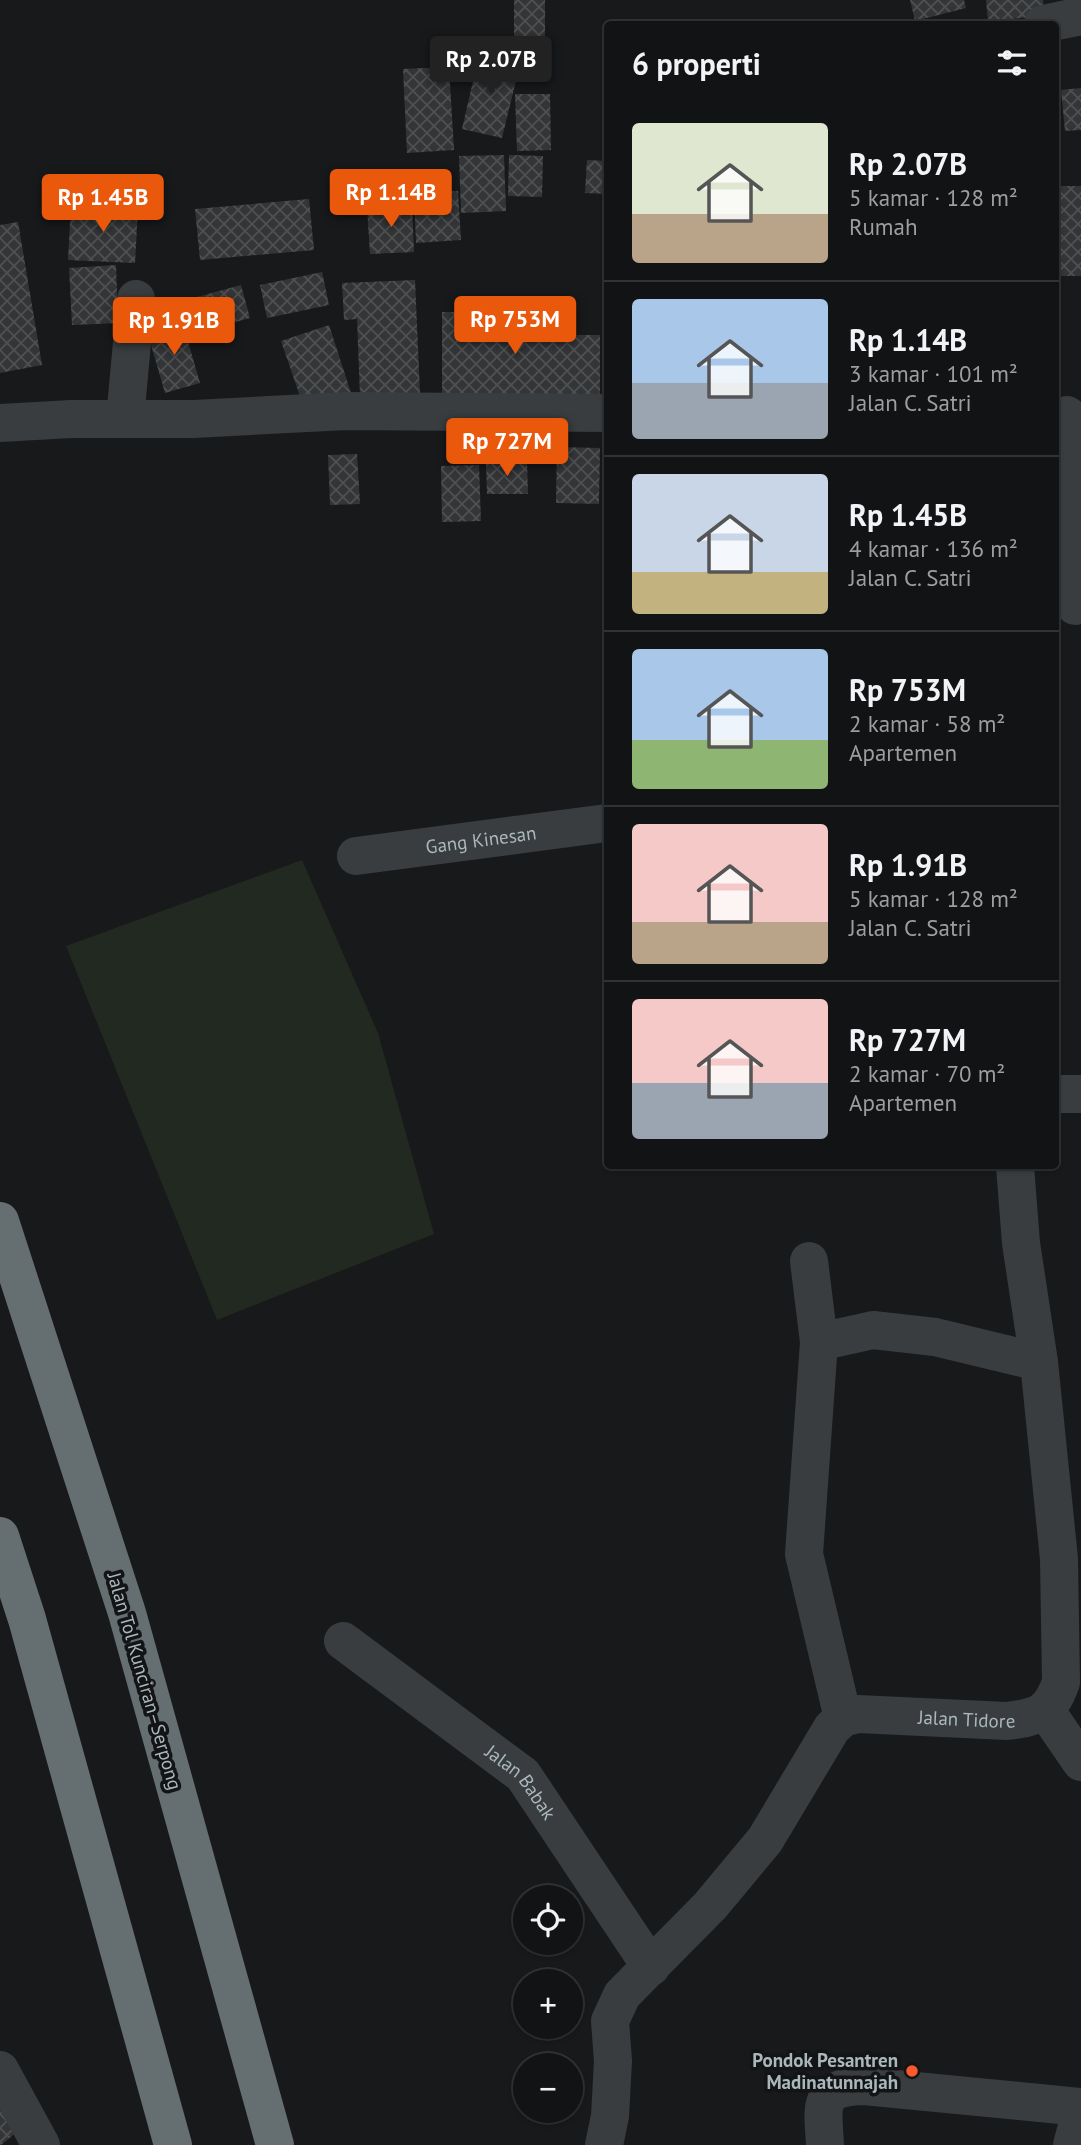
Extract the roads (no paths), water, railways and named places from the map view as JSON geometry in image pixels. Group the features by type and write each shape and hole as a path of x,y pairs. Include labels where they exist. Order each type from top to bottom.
{"highway":[{"name":"Jalan Tol Kunciran–Serpong","path":"0,1221 127,1613 275,2145"},
{"path":"0,1535 27,1619 173,2145"}],"street":[{"path":"1057,21 1081,16"},
{"path":"125,419 136,299"},
{"path":"0,423 194,419 346,411 604,413"},
{"path":"1068,415 1075,606"},
{"name":"Gang Kinesan","path":"356,856 604,822"},
{"path":"1059,1094 1081,1094"},
{"path":"1015,1169 1021,1242 1070,1557 1061,1682 1056,1697 1046,1711 1081,1762"},
{"path":"604,2145 610,2116 613,2061 610,2021 622,1995 710,1906 765,1840 832,1728 843,1718 804,1555 820,1342 809,1261"},
{"path":"820,1342 873,1330 934,1337 1039,1362"},
{"name":"Jalan Babak","path":"343,1641 523,1775 651,1967"},
{"name":"Jalan Tidore","path":"843,1718 858,1714 1007,1721 1030,1718 1046,1711"},
{"path":"0,2070 41,2145"},
{"path":"825,2145 825,2104 835,2090 864,2086 1081,2109 1072,2145"}],"place":[{"name":"Pondok Pesantren Madinatunnajah","path":"912,2071"}]}
